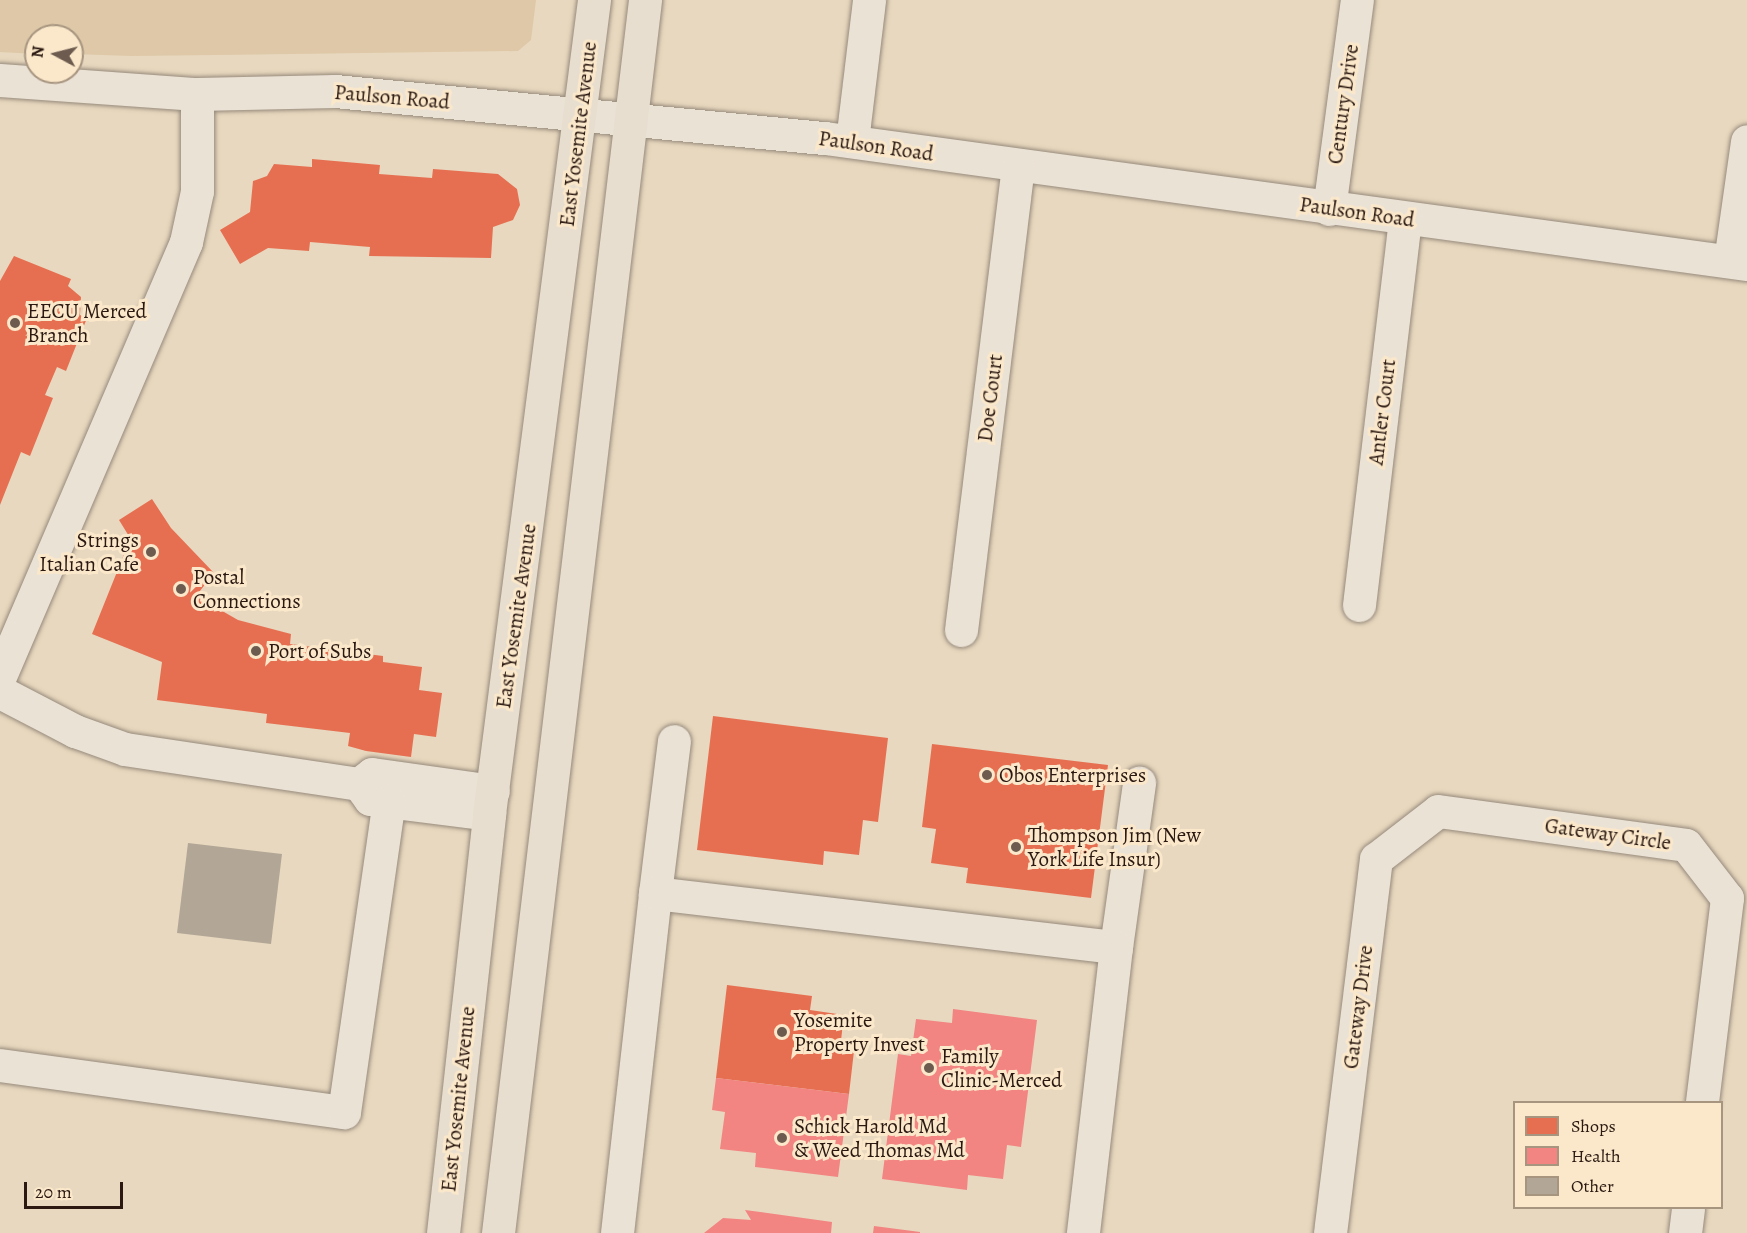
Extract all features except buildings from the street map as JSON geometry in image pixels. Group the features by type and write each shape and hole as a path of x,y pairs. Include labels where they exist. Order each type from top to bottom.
{"main road":[{"name":"East Yosemite Avenue","path":"448,1225 491,802 594,0"},
{"path":"498,1233 645,0"}],"street":[{"path":"852,141 869,0"},
{"name":"Century Drive","path":"1329,209 1357,0"},
{"name":"Paulson Road","path":"0,80 197,94 334,91 852,141 1329,209 1739,262"},
{"path":"0,676 188,234 197,191 197,94"},
{"path":"1739,262 1747,141"},
{"name":"Doe Court","path":"961,630 1018,166"},
{"name":"Antler Court","path":"1359,605 1405,219"},
{"path":"0,692 93,739 133,751 359,784 370,799 491,802"},
{"path":"617,1233 674,741"},
{"path":"359,784 372,774 491,802"},
{"path":"1083,1233 1116,947 1139,783"},
{"path":"0,1065 344,1112 389,801"},
{"name":"Gateway Circle","path":"1438,811 1686,845 1727,898 1702,1101"},
{"name":"Gateway Drive","path":"1330,1233 1376,859 1438,811"},
{"path":"655,893 1116,947"},
{"path":"1685,1233 1688,1209"}],"shaded area":[{"path":"0,0 536,0 531,40 518,51 132,56 84,54 84,24 24,24 24,53 0,52"}],"place":[{"name":"EECU Merced Branch","path":"15,323"},
{"name":"Strings Italian Cafe","path":"151,552"},
{"name":"Postal Connections","path":"181,589"},
{"name":"Port of Subs","path":"256,651"},
{"name":"Obos Enterprises","path":"987,775"},
{"name":"Thompson Jim (New York Life Insur)","path":"1016,847"},
{"name":"Yosemite Property Invest","path":"782,1032"},
{"name":"Family Clinic-Merced","path":"929,1068"},
{"name":"Schick Harold Md & Weed Thomas Md","path":"782,1138"}]}
